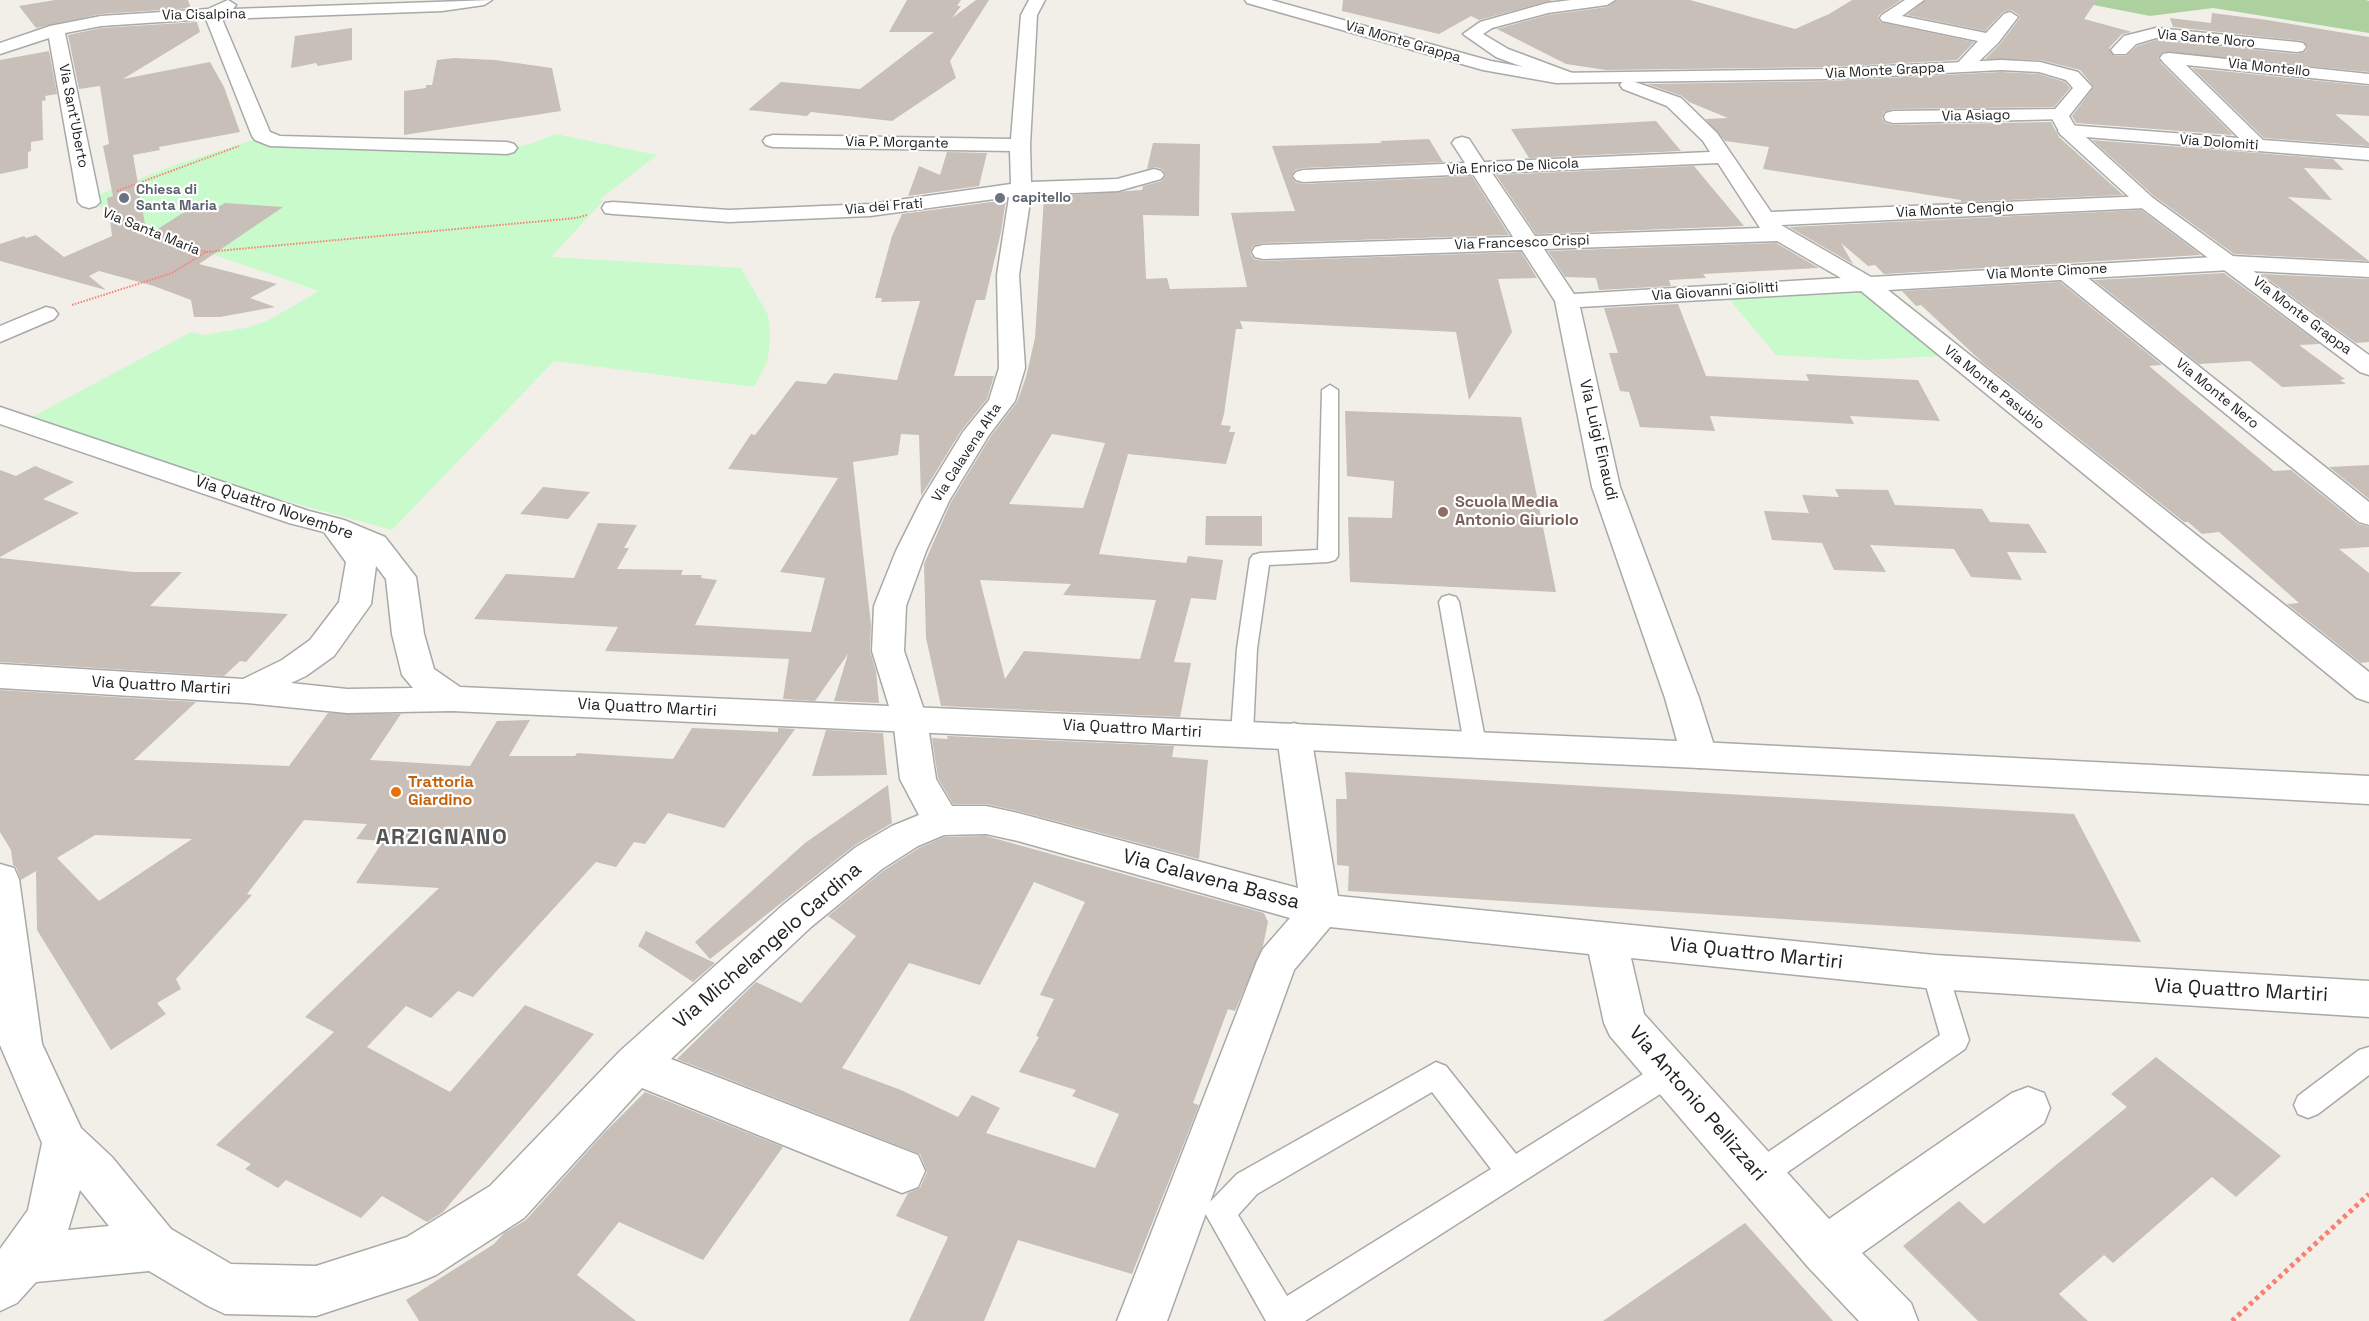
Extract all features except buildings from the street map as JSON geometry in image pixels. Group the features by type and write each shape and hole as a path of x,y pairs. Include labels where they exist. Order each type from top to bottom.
{"street":[{"path":"243,0 222,7 212,15 262,136 278,142 507,148"},
{"name":"Via Cisalpina","path":"0,49 56,30 101,21 161,16 442,6 484,0"},
{"name":"Via Calavena Alta","path":"910,719 888,651 890,606 910,551 935,501 977,432 1002,401 1012,368 1008,274 1021,189 1020,146 1029,15 1037,0"},
{"name":"Via Monte Grappa","path":"1253,0 1489,66 1556,78 1830,74 1964,66 2040,67 2072,76 2083,87 2071,104 2064,123 2146,202 2365,361"},
{"path":"1569,78 1502,54 1471,34 1486,25 1547,8 1607,0"},
{"path":"1916,0 1888,18 1992,39"},
{"path":"1964,66 1992,39 2010,17"},
{"name":"Via Sant'Uberto","path":"56,30 89,202"},
{"name":"Via Sante Noro","path":"2120,50 2130,40 2156,33 2297,47"},
{"name":"Via Montello","path":"2120,50 2169,58 2369,78"},
{"path":"2169,58 2257,146"},
{"name":"Via Monte Pasubio","path":"1629,85 1674,102 1710,137 1773,226 1864,282 2369,690"},
{"name":"Via Asiago","path":"1893,117 2064,123"},
{"name":"Via Dolomiti","path":"2064,123 2257,146 2369,153"},
{"name":"Via P. Morgante","path":"773,141 1020,146"},
{"name":"Via Luigi Einaudi","path":"1462,143 1567,301 1606,487 1682,698 1699,755"},
{"name":"Via Enrico De Nicola","path":"1303,176 1723,157"},
{"name":"Via dei Frati","path":"613,208 729,216 870,210 948,201 1021,189 1118,185 1154,175"},
{"name":"Via Monte Cengio","path":"1773,226 2146,202"},
{"name":"Via Francesco Crispi","path":"1263,252 1528,243 1773,226"},
{"name":"Via Monte Cimone","path":"1864,282 2231,263 2369,270"},
{"name":"Via Monte Nero","path":"2065,271 2369,516"},
{"name":"Via Giovanni Giolitti","path":"1567,301 1864,282"},
{"path":"0,335 46,314"},
{"name":"Via Quattro Novembre","path":"0,415 299,517 334,526 374,544 401,577 408,634 419,675 452,699"},
{"path":"247,691 294,668 322,648 355,604 361,562 334,526"},
{"name":"Via Quattro Martiri","path":"0,676 247,691 347,701 452,699 910,719 1475,744 2369,790"},
{"path":"910,719 918,779 941,821"},
{"path":"1294,736 1321,910"},
{"name":"Via Calavena Bassa","path":"941,821 986,820 1018,827 1321,910 1277,960 1142,1321"},
{"name":"Via Michelangelo Cardina","path":"0,879 10,1051 65,1143 96,1173 154,1246 225,1289 316,1291 419,1258 507,1202 635,1065 797,916 869,858 905,836 941,821"},
{"name":"Via Quattro Martiri","path":"1321,910 1935,972 2369,999"},
{"name":"Via Antonio Pellizzari","path":"1605,939 1625,1023 1824,1250 1893,1321"},
{"path":"635,1065 902,1171"},
{"path":"1824,1250 2028,1108"},
{"path":"8,1264 48,1220 58,1186 65,1143"},
{"path":"8,1264 154,1246"}],"lane":[{"path":"1242,734 1247,649 1260,559 1328,556 1330,390"},
{"path":"1449,602 1475,744"},
{"path":"1759,1175 1955,1040 1935,972"},
{"path":"2308,1105 2369,1059"},
{"path":"1512,1173 1436,1075 1246,1185 1220,1213 1282,1317 1512,1173 1669,1073"}],"path":[{"name":"Via Santa Maria","path":"206,252 98,210 89,202 262,136"},
{"path":"206,252 576,218 613,208"},
{"name":"Via Santa Maria","path":"46,314 172,273 206,252"},
{"path":"2232,1321 2369,1194"}],"green space":[{"path":"2068,0 2366,0 2369,1 2369,33 2213,8 2150,16"},
{"path":"556,134 657,155 600,199 603,201 551,257 741,268 768,315 770,333 768,360 754,387 554,361 392,530 15,426 191,332 204,335 246,328 267,321 319,291 160,236 85,200 175,165 265,136 512,148"},
{"path":"1861,290 1940,356 1866,360 1776,355 1729,299"}],"place":[{"name":"Chiesa di Santa Maria","path":"124,198"},
{"name":"capitello","path":"1000,198"},
{"name":"Scuola Media Antonio Giuriolo","path":"1443,512"},
{"name":"Trattoria Giardino","path":"396,792"}],"district":[{"name":"ARZIGNANO","path":"442,838"}]}
